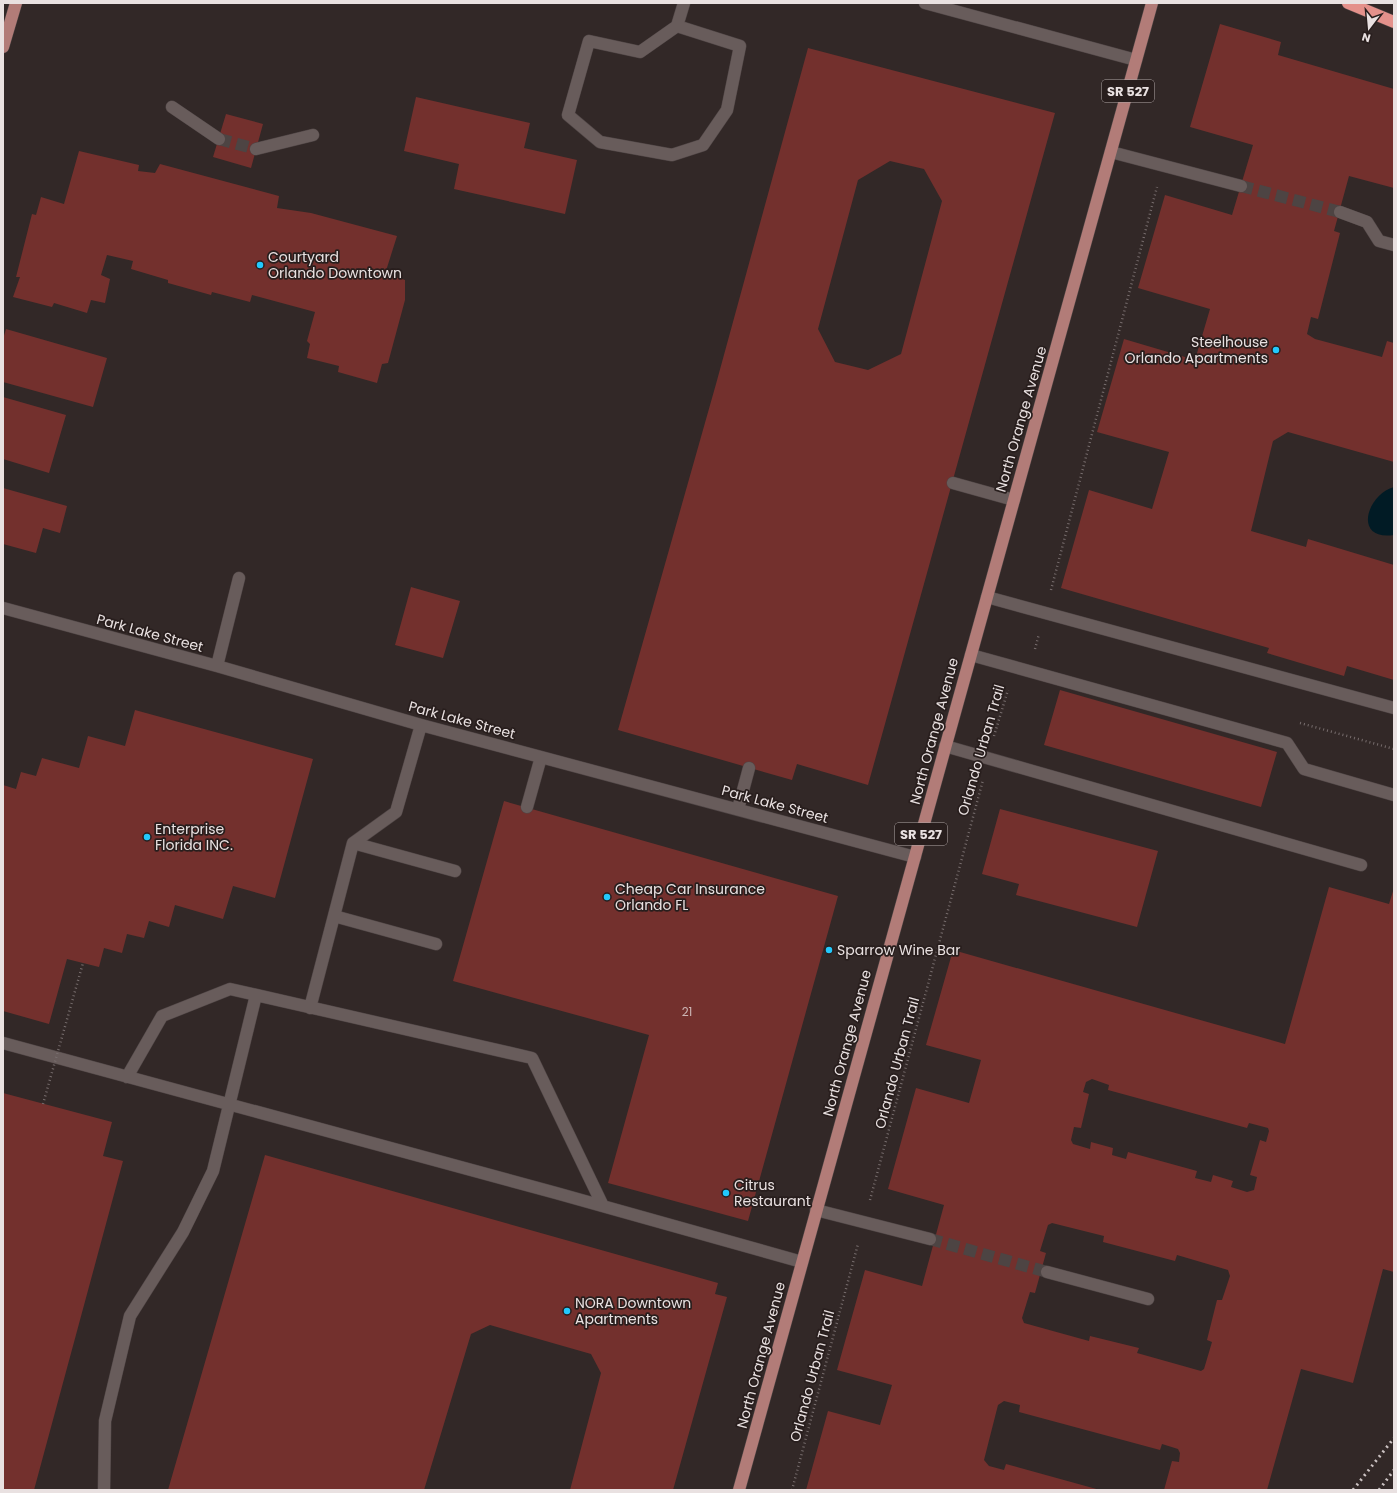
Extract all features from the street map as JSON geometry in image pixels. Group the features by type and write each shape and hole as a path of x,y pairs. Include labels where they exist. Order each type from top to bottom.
{"highway":[{"path":"1348,3 1394,22"}],"main road":[{"path":"3,47 16,3"},
{"name":"North Orange Avenue","path":"739,1490 1152,3"}],"street":[{"path":"677,26 740,46 727,110 703,145 672,154 600,142 568,115 589,41 640,52 677,26 684,3"},
{"path":"925,3 1136,60"},
{"path":"172,107 219,139"},
{"path":"256,150 313,136"},
{"path":"1111,152 1241,186"},
{"path":"1340,212 1367,222 1379,241 1394,245"},
{"path":"953,483 1014,500"},
{"path":"217,666 239,578"},
{"path":"987,597 1394,708"},
{"name":"Park Lake Street","path":"3,608 217,666 420,725 915,856"},
{"path":"971,655 1287,743 1304,769 1394,794"},
{"path":"310,1008 353,843 396,812 420,725"},
{"path":"946,746 1361,865"},
{"path":"527,807 541,757"},
{"path":"738,809 749,768"},
{"path":"353,843 455,871"},
{"path":"334,916 436,944"},
{"path":"127,1077 162,1016 230,989 532,1058 603,1206"},
{"path":"104,1490 105,1421 130,1316 183,1232 213,1171 256,995"},
{"path":"3,1043 603,1206 802,1262"},
{"path":"816,1210 930,1239"},
{"path":"1047,1272 1148,1299"}],"path":[{"path":"1049,598 1159,179"},
{"path":"1015,667 1035,649"},
{"name":"Orlando Urban Trail","path":"792,1490 988,758 1015,667"},
{"path":"43,1104 83,963"}],"water":[{"path":"1394,487 1394,535 1381,535 1373,531 1369,525 1368,516 1376,499 1384,492"}],"building":[{"name":"Steelhouse Orlando Apartments","path":"1220,24 1281,42 1278,55 1394,89 1394,188 1349,176 1334,231 1340,233 1318,319 1311,317 1307,334 1315,339 1382,357 1387,341 1394,343 1394,462 1288,432 1273,441 1251,531 1306,547 1308,539 1394,565 1394,680 1347,666 1344,676 1267,653 1269,648 1061,588 1089,490 1152,509 1169,452 1097,432 1124,339 1195,360 1210,309 1138,288 1165,195 1232,215 1253,145 1190,127"},
{"path":"808,48 1055,113 868,785 797,764 792,780 618,730 716,384","holes":["890,161 924,169 942,201 901,354 868,370 835,362 818,329 858,180"]},
{"path":"416,97 530,123 524,148 577,160 565,214 454,189 459,164 404,151"},
{"path":"226,114 263,124 251,168 213,157"},
{"name":"Courtyard Orlando Downtown","path":"79,151 139,165 138,171 155,173 160,164 279,196 277,208 311,213 397,236 385,274 405,280 405,300 388,363 382,364 377,383 338,372 339,366 307,358 310,344 307,341 315,312 252,295 250,302 212,292 211,295 168,283 168,280 131,269 133,261 107,255 101,275 110,279 105,303 91,300 87,313 54,303 52,307 13,297 20,277 16,277 32,214 36,215 41,197 64,204"},
{"path":"6,329 107,358 93,407 3,382 3,339"},
{"path":"3,397 66,415 49,473 3,459"},
{"path":"3,488 67,506 60,533 43,528 36,553 3,544"},
{"path":"411,587 460,601 443,658 395,645"},
{"path":"1060,690 1277,752 1261,807 1044,745"},
{"name":"Enterprise Florida INC.","path":"135,710 313,759 275,898 233,886 223,919 175,905 169,927 149,921 144,938 127,934 122,953 104,948 99,967 67,959 49,1024 3,1011 3,785 16,789 21,772 36,776 42,758 79,768 88,736 125,746"},
{"path":"504,801 838,896 748,1221 608,1183 649,1035 453,981"},
{"path":"1000,809 1158,851 1137,927 1016,895 1019,884 982,874"},
{"path":"1329,887 1389,904 1394,888 1394,1272 1383,1269 1353,1383 1301,1369 1267,1490 1164,1490 1172,1461 1179,1462 1180,1453 1178,1449 1162,1444 1160,1450 1019,1412 1020,1405 1004,1401 998,1405 984,1460 989,1466 1004,1470 1006,1464 1100,1490 806,1490 828,1411 880,1425 892,1385 837,1370 865,1270 922,1286 944,1205 888,1189 916,1088 969,1103 981,1060 926,1045 953,950 1285,1044","holes":["1092,1079 1109,1085 1108,1090 1247,1128 1249,1123 1268,1128 1269,1131 1266,1142 1260,1140 1250,1175 1257,1177 1254,1190 1247,1192 1231,1187 1233,1181 1213,1175 1211,1182 1195,1178 1197,1171 1128,1152 1126,1159 1112,1155 1113,1148 1091,1142 1090,1149 1073,1144 1071,1140 1074,1127 1081,1128 1089,1094 1083,1092 1086,1082","1052,1223 1104,1236 1103,1242 1175,1261 1177,1255 1228,1270 1230,1276 1222,1300 1217,1300 1207,1340 1212,1342 1204,1369 1201,1371 1137,1353 1139,1348 1090,1336 1089,1341 1024,1323 1022,1318 1030,1292 1035,1293 1046,1253 1040,1251 1048,1225"]},
{"path":"3,1093 112,1122 103,1156 123,1161 34,1490 3,1490"},
{"path":"265,1155 718,1283 715,1294 727,1297 673,1490 570,1490 601,1373 591,1354 490,1325 471,1334 424,1490 168,1490"}],"tunnel":[{"path":"219,139 256,149"},
{"path":"1241,186 1340,212"},
{"path":"930,1239 1047,1272"}],"railway":[{"path":"1353,1490 1394,1438"},
{"path":"1379,1490 1394,1470"}],"place":[{"name":"Courtyard Orlando Downtown","path":"260,265"},
{"name":"Steelhouse Orlando Apartments","path":"1276,350"},
{"name":"Enterprise Florida INC.","path":"147,837"},
{"name":"Cheap Car Insurance Orlando FL","path":"607,897"},
{"name":"Sparrow Wine Bar","path":"829,950"},
{"name":"Citrus Restaurant","path":"726,1193"},
{"name":"NORA Downtown Apartments","path":"567,1311"}]}
